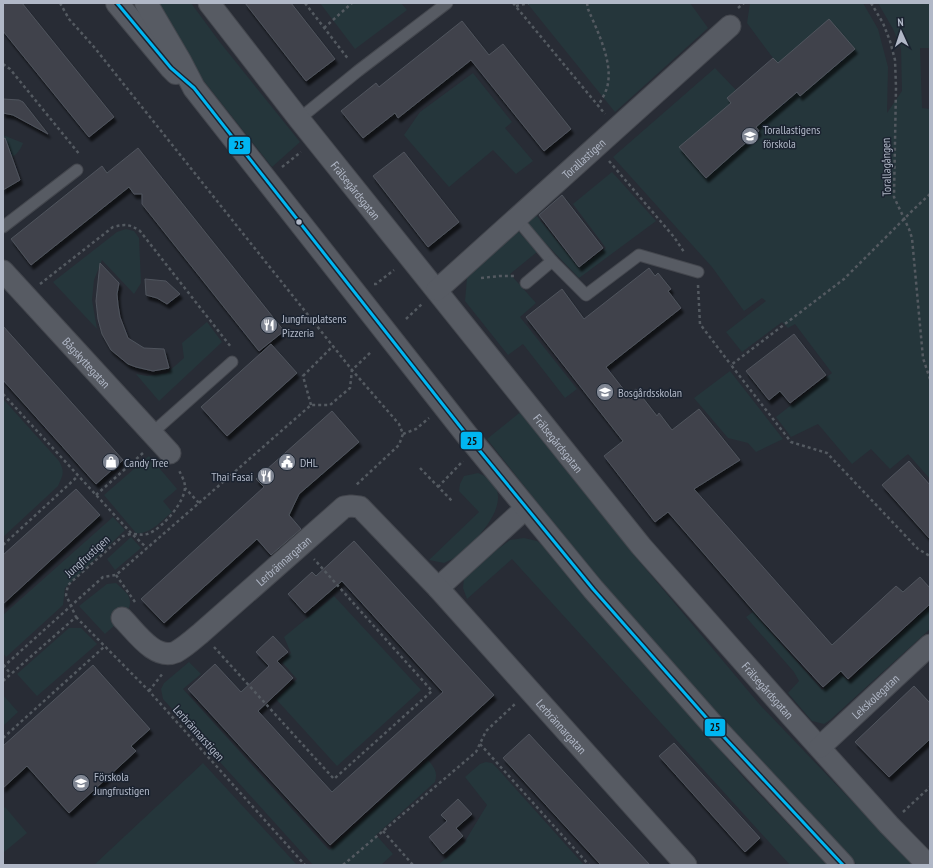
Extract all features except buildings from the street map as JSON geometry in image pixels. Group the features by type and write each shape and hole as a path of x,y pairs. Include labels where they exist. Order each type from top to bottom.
{"street":[{"path":"117,3 171,68 194,88 526,508 593,589 711,723 843,865"},
{"path":"146,3 194,88"},
{"name":"Frälsegårdsgatan","path":"209,3 299,119 641,546 889,825 928,865"},
{"name":"Torallastigen","path":"437,290 730,26"},
{"name":"Bågskyttegatan","path":"3,271 160,442"},
{"name":"Lerbrännargatan","path":"122,618 153,650 160,654 178,651 202,633 300,544 344,507 360,507 438,588 686,865"},
{"path":"438,588 526,508"},
{"name":"Lekskolegatan","path":"820,747 930,645"}],"lane":[{"path":"129,3 194,88"},
{"path":"299,119 358,71 447,3"},
{"path":"3,227 77,170"},
{"path":"517,219 552,261 586,296 639,255 698,272"},
{"path":"526,283 552,261"},
{"path":"160,442 232,362"}],"path":[{"path":"60,3 69,19 104,60 352,370 399,424 402,434 399,445 353,488 351,506"},
{"path":"305,3 358,71"},
{"path":"324,28 352,3"},
{"path":"514,4 529,3"},
{"path":"587,3 603,46 608,67 608,83 598,106"},
{"name":"Torallagången","path":"871,3 883,23 895,60 894,197 912,238 923,358 930,379"},
{"path":"514,4 617,128"},
{"path":"3,64 10,69 80,155 82,166 77,170"},
{"path":"282,168 316,140"},
{"path":"930,194 904,218 844,279 731,365 791,442 827,453 918,549 930,556"},
{"path":"25,296 113,228 125,224 132,226 140,231 230,345 234,359 232,362"},
{"path":"376,284 387,276"},
{"path":"478,279 514,276 526,283"},
{"path":"311,405 303,376 333,346"},
{"path":"11,674 3,666 103,577 116,575 311,405 330,405 350,388 352,370 372,351"},
{"path":"3,394 132,534 147,548"},
{"path":"402,434 416,429 428,420"},
{"path":"96,495 160,442 184,480 185,488 198,503"},
{"path":"438,487 463,461 462,454"},
{"path":"420,468 454,502"},
{"path":"3,545 78,476"},
{"name":"Jungfrustigen","path":"76,617 66,595 68,585 123,536 132,534 141,536 151,533 172,515 179,504 185,488"},
{"path":"202,633 334,779 432,691 300,544"},
{"path":"3,681 76,617"},
{"name":"Lerbrännarstigen","path":"76,617 149,691 305,865"},
{"path":"3,738 105,646"},
{"path":"343,865 476,752 486,731 530,691"},
{"path":"480,744 589,865"},
{"path":"889,825 930,787"},
{"path":"382,831 413,865"}],"shaded area":[{"path":"153,3 191,3 219,41 300,142 272,167 192,66"},
{"path":"320,3 401,3 407,10 355,49"},
{"path":"527,3 690,3 708,28 615,112"},
{"path":"750,3 863,3 878,29 888,67 887,113 902,91 901,48 893,29 878,3 930,3 930,48 920,48 922,108 930,109 930,479 908,454 890,469 871,449 852,464 818,424 791,437 776,417 832,373 795,324 788,328 782,322 742,352 726,332 766,301 762,298 744,311 712,267 613,157 715,68 736,90 773,58 747,23"},
{"path":"473,73 512,122 505,128 533,161 516,174 493,150 449,187 404,135 420,112"},
{"path":"3,135 23,143 16,154 3,160"},
{"path":"612,172 656,221 579,278 527,224 536,215 579,268 606,248 573,204"},
{"path":"126,229 134,231 139,238 141,283 134,294 102,260 94,280 92,300 97,329 53,282 117,232"},
{"path":"518,231 537,252 510,274 536,303 520,317 577,389 565,398 523,344 508,355 465,301 467,278"},
{"path":"207,322 222,342 159,401 136,374 147,376 167,373 184,358 182,343"},
{"path":"730,371 783,439 756,452 748,443 728,438 694,398"},
{"path":"3,399 59,461 63,471 58,486 3,537"},
{"path":"523,410 635,556 760,705 913,865 857,865 809,815 608,592 487,439"},
{"path":"149,456 177,489 163,501 172,512 160,523 146,532 136,533 104,495"},
{"path":"478,473 489,479 496,487 498,496 497,505 488,524 461,554 444,563 429,560 479,512 459,491 460,484 464,476"},
{"path":"113,517 125,530 65,588 63,605 6,657 3,653 3,615"},
{"path":"131,537 141,548 115,570 107,559"},
{"path":"524,538 537,541 550,551 744,778 827,865 790,865 512,559 467,599 463,588 464,578 474,567 510,540"},
{"path":"116,583 128,595 130,601 129,607 119,622 105,634 79,606 107,584"},
{"path":"334,596 421,690 337,766 276,699 297,679 282,662 291,653 284,637"},
{"path":"930,606 930,629 824,724 812,721 788,693 799,681 794,672 746,617 753,612 822,690 840,674 849,681"},
{"path":"69,628 81,628 97,644 37,696 17,674"},
{"path":"189,662 201,674 183,689 329,850 428,760 435,770 435,782 376,835 393,854 381,865 313,865 163,699 161,689 164,683"},
{"path":"3,695 18,712 3,726"},
{"path":"486,762 492,763 498,769 584,865 438,865 464,843 487,805 465,777 480,764"},
{"path":"203,763 297,865 94,865"},
{"path":"5,807 27,833 3,853 3,809"}],"transit line":[{"name":"25","path":"117,3 171,68 194,88 466,434 593,589 711,723 843,865"}],"place":[{"name":"Torallastigens förskola","path":"750,136"},
{"name":"Jungfruplatsens Pizzeria","path":"269,325"},
{"name":"Bosgårdsskolan","path":"605,392"},
{"name":"Candy Tree","path":"111,462"},
{"name":"DHL","path":"287,462"},
{"name":"Thai Fasai","path":"266,476"},
{"name":"Förskola Jungfrustigen","path":"81,783"}]}
